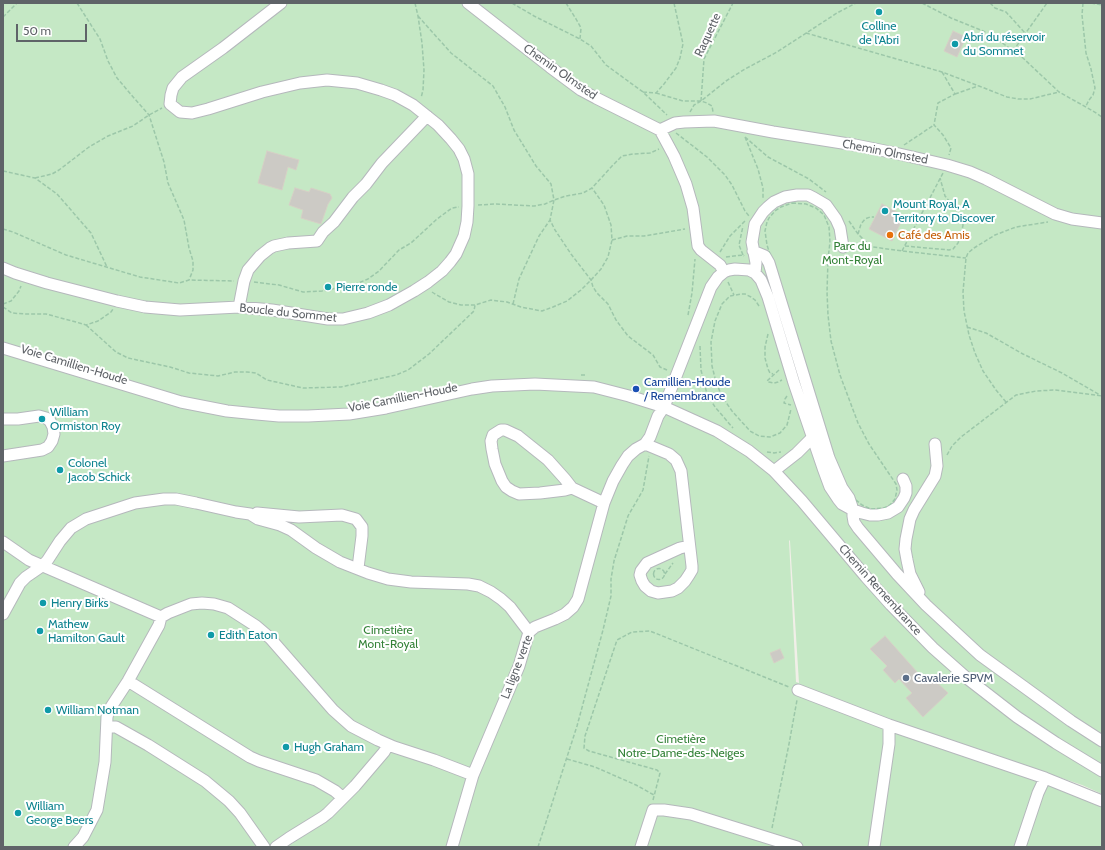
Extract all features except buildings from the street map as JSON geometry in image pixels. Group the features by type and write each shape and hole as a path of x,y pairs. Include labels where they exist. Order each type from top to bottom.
{"street":[{"path":"170,104 173,88 182,77 223,48 281,3"},
{"name":"Chemin Olmsted","path":"468,3 550,68 581,90 660,130 679,122 716,121 895,153 970,172 1055,214 1072,219 1102,223"},
{"name":"Boucle du Sommet","path":"3,268 15,273 117,301 145,306 180,310 239,307 272,310 328,319 343,319 356,317 389,305 424,284 442,271 456,254 464,236 467,222 468,174 464,159 459,149 446,132 413,105 395,95 357,83 327,80 300,83 262,92 208,110 192,113 180,112 170,104"},
{"path":"239,307 244,281 248,270 270,248 281,244 318,241 323,232 334,222 382,163 427,116"},
{"path":"660,130 674,156 686,184 693,208 698,246 720,265 725,275 729,270 742,269 755,273 761,280 768,297 794,383 825,474 842,504 853,510 870,515 883,514 893,511 902,503 906,493 906,486 903,479"},
{"path":"747,255 758,219 763,212 780,199 790,196 803,195 814,198 826,205 836,219 840,228 843,247"},
{"path":"747,255 756,263 755,273"},
{"path":"747,255 765,256 769,263 829,458 842,488 849,498 853,510 854,522 858,528 884,560 926,605 980,655 1071,722 1102,741"},
{"name":"La ligne verte","path":"452,847 473,775 519,666 529,632 535,627 565,614 573,607 578,599 604,503 613,482 628,456 636,449 648,445 658,416 664,407 711,287 718,277 725,275"},
{"name":"Voie Camillien-Houde","path":"3,343 179,397 260,410 322,411 366,407 471,384 506,380 542,379 582,382 594,387 664,407"},
{"name":"Voie Camillien-Houde","path":"3,348 181,402 227,411 279,416 320,416 366,412 400,406 472,388 492,386 550,384 594,387"},
{"name":"Chemin Remembrance","path":"664,407 717,431 748,451 774,471 806,505 878,591 933,648 968,679 1017,717 1102,771"},
{"path":"3,419 18,419 39,416 46,418 50,421 54,434 48,447 42,450 3,456"},
{"path":"572,488 540,493 519,494 506,487 495,464 491,441 493,435 501,430 505,430 518,436 548,460 572,488 604,503"},
{"path":"774,471 797,453 812,437"},
{"path":"926,605 910,574 906,554 906,538 914,510 935,476 937,466 936,444"},
{"path":"648,445 669,454 676,460 681,471 692,570 685,581 678,588 665,593 651,591 645,586 640,575 647,563 680,548 689,546"},
{"path":"3,614 20,583 47,561 60,540 71,528 86,519 135,503 157,500 176,499 196,502 250,514 260,513 299,517 342,515 356,519 362,527 358,568"},
{"path":"250,514 258,519 280,525 291,530 316,548 340,562 368,573 388,579 411,582 468,584 479,586 502,599 529,632"},
{"path":"3,542 29,560 161,617"},
{"path":"74,847 83,837 97,810 105,762 107,717 109,710 128,681 159,625 161,617 176,609 197,603 214,604 228,608 256,626 270,638 341,717 351,726 388,745 473,775"},
{"path":"128,681 250,757 316,780 335,791 343,798"},
{"path":"798,690 889,725 1045,778 1102,801"},
{"path":"874,847 889,744 889,725"},
{"path":"107,727 116,727 148,745 205,782 229,801 240,813 264,847"},
{"path":"276,847 323,817 364,776 388,745"},
{"path":"1020,847 1038,793 1045,778"},
{"path":"641,847 653,810 664,810 691,814 771,843 797,847"}],"path":[{"path":"3,17 17,3"},
{"path":"77,3 100,39 108,61 117,78 149,114 164,162 168,182 184,220 193,261 193,270 189,280"},
{"path":"415,3 418,16 424,70 423,90 419,102"},
{"path":"512,3 591,46 606,65 643,92 679,122 694,105 726,81 777,52 837,13 856,3"},
{"path":"566,3 581,28 580,39"},
{"path":"656,93 676,68 683,44 674,3"},
{"name":"Raquette","path":"701,101 704,59 733,3"},
{"path":"922,3 952,18 984,31 1023,58 1059,92 1086,106 1102,117"},
{"path":"990,3 995,8 1006,12 1026,34"},
{"path":"1013,52 1047,3"},
{"path":"1083,3 1082,15 1086,53 1095,88 1093,95 1086,106"},
{"path":"1090,3 1102,5"},
{"path":"418,16 452,53 493,86 505,107 514,130 536,166 551,184 554,200 550,220 540,236 519,279 513,304"},
{"path":"806,33 942,72 1007,97 1030,99 1059,92"},
{"path":"942,72 955,94"},
{"path":"895,153 907,142 934,125 938,104 955,94 979,86"},
{"path":"643,92 656,93 683,101 701,101 707,103 712,106 716,121"},
{"path":"35,178 52,174 89,147 108,136 133,126 149,114 170,104"},
{"path":"902,251 947,165 951,148 943,135 934,125"},
{"path":"660,130 677,133 718,167 732,185 749,216"},
{"path":"744,137 762,182 764,198 762,202"},
{"path":"3,229 66,255 140,278 179,283 189,280 244,281 279,285 303,292 322,291 356,284 368,279 379,271 399,250 411,243 452,208 496,204 534,206 583,193 592,188 622,156 650,152 659,149 666,140"},
{"path":"3,171 35,178 57,194 91,233 107,267"},
{"path":"905,246 949,250 953,249 958,243 961,235 962,219 960,214 945,196 940,178"},
{"path":"424,284 435,294 449,302 461,305 475,305 491,300 542,311 567,301 581,290 601,269 608,257 612,240 611,225 604,205 592,188"},
{"path":"792,202 806,204 819,210 826,218 830,232 827,271 828,322 833,352 846,392 861,430 875,454 896,484 896,496 887,507 874,509 862,506 849,492 842,478 832,453 769,250 765,235 767,222 772,214 781,207 792,202"},
{"path":"858,234 861,224 865,219 874,217"},
{"path":"550,220 571,254 591,280 593,287 608,304 616,320 628,336 654,355 660,367 670,372"},
{"path":"745,221 739,245 747,255"},
{"path":"1006,402 992,384 980,364 967,327 963,292 966,258 968,253 974,248 995,235 1016,227 1048,222"},
{"path":"612,240 627,236 644,236 696,227"},
{"path":"688,318 695,256 698,246"},
{"path":"873,247 966,258"},
{"path":"715,260 747,255"},
{"path":"725,275 734,295"},
{"path":"3,304 11,301 19,291 26,276"},
{"path":"759,306 754,299 747,295 741,294 734,295 726,299 721,307 715,321 712,334 712,368 715,378 721,394 732,411 753,433 763,437 775,436 784,430 793,406 791,398 787,396 784,403 792,406"},
{"path":"86,325 98,321 111,312 117,301"},
{"path":"3,307 12,313 46,314 86,325 116,352 128,358 170,367 189,373 218,376 235,372 247,372 256,374 267,380 303,388 342,387 396,375 408,370 429,354 474,311 475,305"},
{"path":"967,327 986,334 1062,373 1102,396"},
{"path":"768,333 765,345 765,358 770,373 775,374"},
{"path":"700,342 701,370 707,394 715,407 736,432"},
{"path":"782,368 768,380 768,382 778,382 783,378"},
{"path":"947,455 952,446 961,437 1016,395 1036,391 1055,390 1102,396"},
{"path":"538,847 577,726 603,630 611,596 611,579 614,561 628,516 644,490 648,445"},
{"path":"764,451 774,453 784,451"},
{"path":"660,568 665,574 664,578 658,579 655,578 654,574 656,569 660,568"},
{"path":"653,810 654,795 660,773 657,770 589,751 584,748 585,736 617,640 632,632 650,631 798,690 789,744 771,828 771,843"},
{"path":"567,759 594,767 636,785 654,795"}],"green space":[{"name":"Parc du Mont-Royal","path":"3,3 1102,3 1102,794 1082,785 1032,768 1062,779 1102,797 1102,847 3,847","holes":["789,540 799,683 796,682"]}],"place":[{"name":"Colline de l'Abri","path":"879,12"},
{"name":"Abri du réservoir du Sommet","path":"955,44"},
{"name":"Mount Royal, A Territory to Discover","path":"885,211"},
{"name":"Café des Amis","path":"890,235"},
{"name":"Pierre ronde","path":"328,287"},
{"name":"Camillien-Houde / Remembrance","path":"636,389"},
{"name":"William Ormiston Roy","path":"42,419"},
{"name":"Colonel Jacob Schick","path":"60,470"},
{"name":"Henry Birks","path":"43,603"},
{"name":"Mathew Hamilton Gault","path":"40,631"},
{"name":"Edith Eaton","path":"211,635"},
{"name":"Cavalerie SPVM","path":"906,678"},
{"name":"William Notman","path":"48,710"},
{"name":"Hugh Graham","path":"286,747"},
{"name":"William George Beers","path":"18,813"}],"park label":[{"name":"Cimetière Mont-Royal","path":"388,637"},
{"name":"Cimetière Notre-Dame-des-Neiges","path":"681,746"}]}
